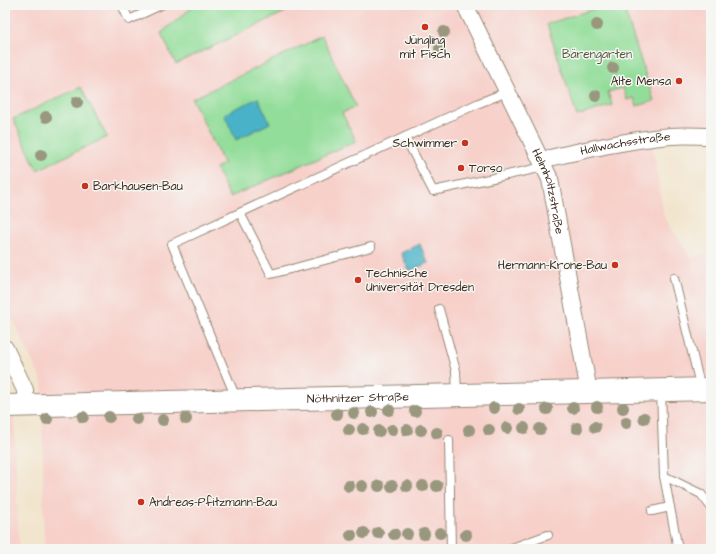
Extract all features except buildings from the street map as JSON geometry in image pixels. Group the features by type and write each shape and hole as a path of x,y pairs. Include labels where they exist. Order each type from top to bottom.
{"street":[{"name":"Helmholtzstraße","path":"465,5 550,180 578,328 587,381 587,391"},
{"name":"Hallwachsstraße","path":"542,163 616,143 673,136 711,136"},
{"path":"5,348 25,390 15,406"},
{"name":"Nöthnitzer Straße","path":"15,406 457,396 587,391 706,390"}],"lane":[{"path":"122,5 129,20 161,5"},
{"path":"237,401 172,244 405,137 508,92"},
{"path":"405,137 433,191 542,163"},
{"path":"240,213 271,274 371,247"},
{"path":"674,278 706,390"},
{"path":"438,309 456,371 457,396"},
{"path":"661,390 664,476 678,549"},
{"path":"450,440 451,549"},
{"path":"664,476 701,494 711,507"},
{"path":"652,511 670,507"},
{"path":"509,549 548,535"}],"shaded area":[{"name":"Technische Universität Dresden","path":"5,5 711,5 711,126 690,126 650,130 664,217 691,258 711,251 711,549 44,549 42,382 5,303"},
{"path":"5,415 14,415 19,549 5,549"}],"green space":[{"path":"195,5 281,5 285,12 176,64 161,33"},
{"name":"Bärengarten","path":"606,5 623,5 654,101 637,106 634,98 627,100 623,88 608,92 612,105 577,116 547,24"},
{"path":"322,36 356,107 342,113 356,141 230,197 216,168 224,164 192,99"},
{"path":"81,87 107,137 37,170 13,119"}],"water":[{"path":"258,98 270,123 236,140 224,114"},
{"path":"420,244 428,263 409,271 401,253"}],"place":[{"name":"Jüngling mit Fisch","path":"425,27"},
{"name":"Alte Mensa","path":"679,81"},
{"name":"Schwimmer","path":"465,143"},
{"name":"Torso","path":"461,168"},
{"name":"Barkhausen-Bau","path":"85,186"},
{"name":"Hermann-Krone-Bau","path":"615,265"},
{"name":"Technische Universität Dresden","path":"358,280"},
{"name":"Andreas-Pfitzmann-Bau","path":"141,502"}]}
